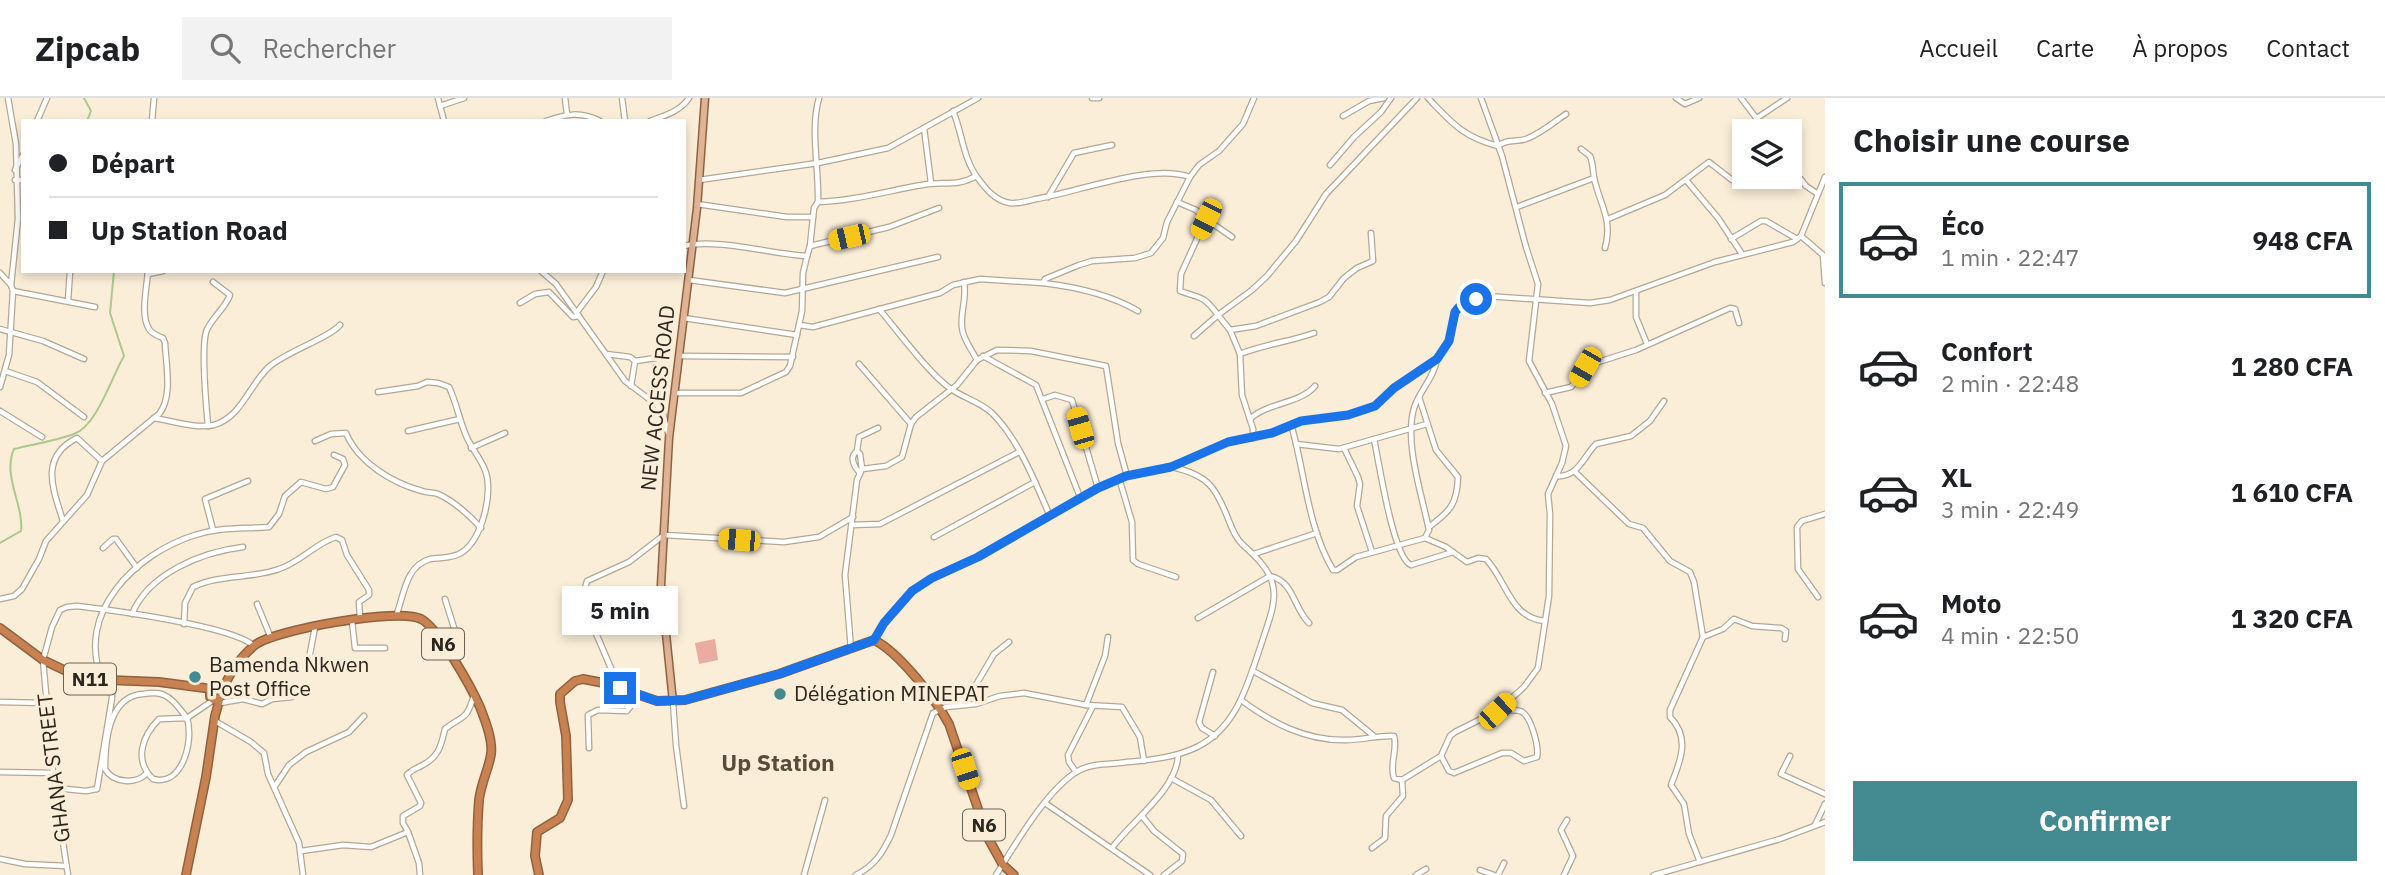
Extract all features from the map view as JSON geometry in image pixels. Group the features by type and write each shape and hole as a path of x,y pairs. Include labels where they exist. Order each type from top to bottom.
{"highway":[{"name":"N6","path":"186,875 194,847 215,719 215,696 254,646 271,638 356,618 410,616 423,619 431,626 454,662 474,695 492,750 480,796 478,875"},
{"name":"N11","path":"0,628 43,660 77,677 159,682 193,688 215,696"},
{"path":"539,875 535,856 537,832 560,818 568,800 566,736 560,694 567,687 583,679 657,701 673,702 779,674 874,640"},
{"name":"N6","path":"874,640 883,644 898,659 941,708 988,838 1003,865 1014,875"}],"main road":[{"name":"NEW ACCESS ROAD","path":"673,702 661,597 669,438 693,244 705,98"}],"street":[{"path":"0,387 12,332 12,288 18,234 16,144 8,98"},
{"path":"38,119 47,98"},
{"path":"152,119 154,98"},
{"path":"438,98 443,119"},
{"path":"440,106 464,98"},
{"path":"565,98 567,114"},
{"path":"622,98 625,119"},
{"path":"655,119 685,104 689,98"},
{"path":"674,393 741,393 786,372 793,356 802,311 803,273 810,246 814,208 818,202 815,112 820,98"},
{"path":"699,180 818,163 888,148 978,98"},
{"path":"1092,98 1099,98"},
{"path":"1043,283 1045,279 1092,261 1135,258 1151,253 1163,239 1167,222 1189,177 1199,165 1219,151 1243,124 1254,98"},
{"path":"1343,116 1369,101 1384,98"},
{"path":"1330,165 1387,106 1391,98"},
{"path":"1194,336 1267,276 1296,241 1326,194 1417,98"},
{"path":"1428,98 1471,138 1498,146 1506,141 1527,138 1566,114"},
{"path":"1241,699 1267,719 1291,730 1332,740 1394,736 1396,743 1392,773 1394,778 1402,780 1441,756 1450,736 1497,711 1524,687 1538,668 1549,596 1548,494 1565,455 1565,438 1530,361 1538,284 1517,207 1481,98"},
{"path":"1676,98 1685,104 1699,98"},
{"path":"1741,98 1757,118 1787,98"},
{"path":"953,111 976,176 992,195 1004,202 1012,204 1162,172 1189,177"},
{"path":"552,119 567,114 587,115 596,119"},
{"path":"924,128 932,183"},
{"path":"1048,197 1074,153 1112,145"},
{"path":"1581,149 1590,156 1594,178 1608,219 1609,230 1605,248"},
{"path":"15,171 21,159"},
{"path":"1608,219 1643,206 1686,180 1709,162 1732,180"},
{"path":"818,202 843,201 932,183 962,183 976,176"},
{"path":"1799,238 1825,177"},
{"path":"1517,207 1594,178"},
{"path":"15,180 21,180"},
{"path":"1686,180 1718,218 1742,254"},
{"path":"1802,181 1818,194"},
{"path":"1177,202 1196,210 1232,237"},
{"path":"697,204 787,217 813,217"},
{"path":"810,246 889,227 939,208"},
{"path":"1206,219 1181,274 1179,285 1182,293 1199,295 1208,302 1230,330 1240,354 1242,395 1253,439"},
{"path":"1731,239 1766,220 1823,255 1825,283"},
{"path":"1230,330 1256,326 1326,299 1344,278 1373,261 1371,233"},
{"path":"1291,424 1317,533 1324,554 1335,570 1356,557 1425,538 1429,535 1429,527 1410,430 1419,396 1434,373 1437,359 1449,341 1455,312 1467,302 1487,296 1590,303 1610,300 1715,262 1799,238"},
{"path":"686,246 693,244 807,256"},
{"path":"689,280 785,293 938,257"},
{"path":"0,273 12,288 95,307"},
{"path":"68,301 70,273"},
{"path":"0,599 14,596 22,589 46,541 92,487 102,461 153,418 166,402 165,340 153,334 146,318 148,273"},
{"path":"543,273 556,284 631,386 657,405 663,414 669,438"},
{"path":"520,303 535,294 549,292 573,317 578,314 596,287 602,273"},
{"path":"799,325 813,327 940,293 953,285 990,278 1043,283 1097,293 1119,299 1138,311"},
{"path":"208,425 205,338 211,322 230,295 213,282"},
{"path":"964,282 966,302 962,326 977,360"},
{"path":"1636,291 1636,317 1647,344"},
{"path":"1545,393 1571,387 1588,365 1647,344 1730,308 1735,309 1739,323"},
{"path":"879,309 950,388 991,412 1019,452 1050,516"},
{"path":"684,318 797,335"},
{"path":"153,418 208,425 220,422 237,408 273,363 291,351 334,331 340,325"},
{"path":"0,329 56,346 84,359"},
{"path":"1240,354 1314,333"},
{"path":"878,428 859,437 857,452 852,459 853,466 861,471 886,466 902,457 911,424 916,417 957,385 977,360 1002,349 1031,351 1107,366 1118,443 1126,476"},
{"path":"606,354 630,357 635,361 656,358"},
{"path":"679,356 793,356"},
{"path":"983,356 1033,382 1043,399 1080,497"},
{"path":"874,640 884,623 912,591 932,578 978,557 1098,488 1119,478 1171,467 1228,442 1253,439 1301,421 1364,411 1381,402 1394,388 1437,359"},
{"path":"631,386 635,361"},
{"path":"859,364 911,424"},
{"path":"5,371 27,376 84,417"},
{"path":"378,392 418,387 427,382 449,387 471,448 487,476 486,512 472,543 460,554 431,559 413,570 407,579 396,616"},
{"path":"1250,419 1262,410 1295,398 1315,386"},
{"path":"1043,399 1055,395 1072,400 1098,488"},
{"path":"1419,396 1436,450 1458,477 1454,505 1429,527"},
{"path":"1556,476 1565,477 1575,471 1596,444 1631,436 1650,421 1664,401"},
{"path":"0,411 42,437"},
{"path":"408,431 460,419"},
{"path":"1296,444 1345,448 1427,424"},
{"path":"315,441 331,434 346,433 358,454 371,465 422,491 439,494 471,517 481,528"},
{"path":"471,448 505,433"},
{"path":"63,522 50,480 55,459 66,445 77,438 102,461"},
{"path":"1374,439 1396,545 1407,565 1453,552"},
{"path":"1345,448 1360,484 1357,506 1372,552"},
{"path":"851,650 845,575 861,471 860,454 857,452"},
{"path":"852,525 880,524 1019,452"},
{"path":"102,680 94,654 102,609 118,587 137,568 169,545 213,530 229,527 269,527 279,514 285,496 303,481 331,489 345,465 343,459 334,455"},
{"path":"996,875 1045,803 1076,772 1093,766 1178,755 1215,736 1241,699 1271,614 1274,588 1270,576 1254,554 1239,541 1215,490 1202,476 1171,467"},
{"path":"1575,471 1629,524 1643,528 1670,561 1690,572 1694,582 1703,637 1669,714 1680,729 1682,762 1671,785 1685,804 1689,834 1700,862"},
{"path":"1119,478 1132,522 1133,560 1138,565 1176,577"},
{"path":"213,530 205,499 248,481"},
{"path":"934,537 1035,482"},
{"path":"1818,597 1798,569 1797,524 1825,514"},
{"path":"620,688 595,631 585,588 587,581 629,562 664,535 784,542 828,534 853,517"},
{"path":"1254,554 1317,533"},
{"path":"184,624 185,603 193,587 281,569 304,557 320,543 336,537 342,540 346,555 369,590 369,595 359,602 355,648 385,648"},
{"path":"1425,538 1467,562 1478,558 1486,559 1519,610 1532,620 1545,621"},
{"path":"103,548 116,539 137,568"},
{"path":"132,614 148,590 182,565 198,556 243,547"},
{"path":"1198,618 1270,576 1276,577 1290,588 1303,617 1309,623"},
{"path":"445,599 456,634 454,662"},
{"path":"257,604 271,638"},
{"name":"GHANA STREET","path":"68,875 53,773 43,660 52,627 60,610 67,607 102,609"},
{"path":"102,609 228,633 254,646"},
{"path":"1703,637 1723,629 1734,619 1752,626 1781,628 1786,631 1785,639"},
{"path":"308,664 315,627"},
{"path":"1086,705 1105,656 1108,637"},
{"path":"957,706 980,679 994,654 1009,642"},
{"path":"1253,671 1312,703 1342,710 1376,737"},
{"path":"1213,672 1199,722 1215,736"},
{"path":"55,789 97,789 112,681"},
{"path":"147,773 139,780 119,780 105,769 110,730 118,705 135,694 163,694 173,701 187,718 187,753 175,774 158,780 147,773 141,747 149,729 159,719 187,718 215,696 262,704 272,699 292,697 302,687"},
{"path":"850,875 857,875 874,864 882,854 933,713 941,708 1024,693 1093,706 1122,707 1140,737 1144,761"},
{"path":"419,875 419,863 403,823 403,816 421,803 407,775 438,754 445,729 458,723 467,714 474,695"},
{"path":"589,748 588,715 598,710 627,711 639,695"},
{"path":"0,702 46,703"},
{"path":"673,702 684,806"},
{"path":"1076,772 1068,755 1093,706"},
{"path":"1441,756 1448,771 1454,774 1502,753 1511,753 1524,761 1537,757 1535,739 1526,714 1521,711 1497,711"},
{"path":"275,786 295,760 349,732 364,716"},
{"path":"215,719 260,748 268,774 301,851 303,875"},
{"path":"1112,848 1142,816 1171,778 1177,768 1178,755"},
{"path":"1790,756 1781,774 1825,794"},
{"path":"0,772 53,773"},
{"path":"1171,778 1211,800 1241,836"},
{"path":"1373,848 1385,838 1386,816 1403,796 1402,780"},
{"path":"804,875 825,800"},
{"path":"1045,803 1150,875"},
{"path":"1808,829 1817,824 1815,821 1825,804"},
{"path":"1142,816 1154,831 1183,854 1182,861 1164,875"},
{"path":"1564,875 1573,856 1562,833 1562,826 1567,820"},
{"path":"1654,875 1825,822"},
{"path":"301,851 333,846 371,847 408,832"},
{"path":"0,859 25,864 66,866"},
{"path":"1480,870 1496,875 1504,863"},
{"path":"1416,875 1426,869"}],"shaded area":[{"path":"715,639 718,660 699,664 695,643"}],"waterway":[{"path":"84,98 91,111 88,119"},
{"path":"0,543 21,531 10,470 14,449 59,439 82,429 97,411 124,356 110,313 114,273"}],"place":[{"name":"Bamenda Nkwen Post Office","path":"195,677"},
{"name":"Délégation MINEPAT","path":"780,694"}],"district":[{"name":"Up Station","path":"778,763"}],"route":[{"path":"620,688 657,701 685,700 779,674 874,640 884,623 912,591 1119,478 1171,467 1209,448 1242,439 1253,439 1301,421 1348,415 1375,406 1394,388 1437,359 1449,341 1455,312 1460,306 1476,299"}]}
